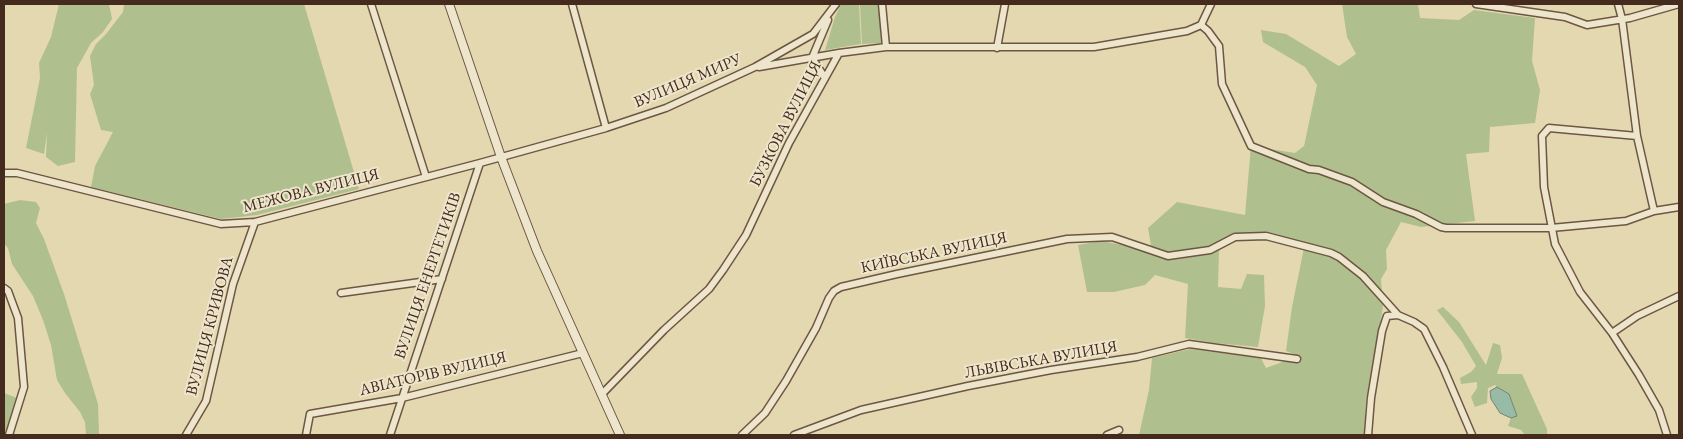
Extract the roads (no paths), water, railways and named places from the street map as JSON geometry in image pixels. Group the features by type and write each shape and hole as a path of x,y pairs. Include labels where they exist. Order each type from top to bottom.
{"street":[{"path":"371,4 426,177"},
{"path":"449,4 501,157 537,251 620,435"},
{"path":"572,4 606,128"},
{"name":"ВУЛИЦЯ МИРУ","path":"501,157 606,128 666,108 755,67 814,34 836,4"},
{"path":"882,4 886,47"},
{"path":"997,48 1005,4"},
{"path":"1211,4 1201,25 1219,46 1222,84 1250,146 1309,169 1352,182 1383,202 1446,228 1551,228 1626,221 1654,211 1679,207"},
{"path":"1476,4 1565,17 1587,25 1622,19 1679,4"},
{"path":"1618,4 1622,19 1637,136 1654,211"},
{"path":"812,58 831,12"},
{"name":"БУЗКОВА ВУЛИЦЯ","path":"602,394 664,330 708,289 723,270 746,235 789,143 839,53 886,47 1094,47 1186,31 1201,25"},
{"path":"755,67 839,53"},
{"path":"812,58 824,78"},
{"path":"1637,136 1549,128 1542,136 1544,187 1555,244 1580,292 1612,333 1639,375 1659,410 1666,435"},
{"name":"МЕЖОВА ВУЛИЦЯ","path":"4,173 17,173 221,224 255,222 501,157"},
{"name":"ВУЛИЦЯ ЕНЕРГЕТИКІВ","path":"390,435 480,163"},
{"name":"ВУЛИЦЯ КРИВОВА","path":"186,435 206,401 233,284 255,222"},
{"name":"КИЇВСЬКА ВУЛИЦЯ","path":"742,435 765,413 786,381 816,328 834,291 897,274 1067,239 1112,237 1168,256 1210,250 1235,237 1266,236 1331,253 1359,272 1398,315"},
{"path":"341,293 442,279"},
{"path":"4,288 8,291 18,318 24,387 9,435"},
{"path":"1612,333 1637,316 1679,296"},
{"path":"1368,435 1371,398 1382,331 1387,316 1398,315 1424,329 1443,367 1472,435"},
{"name":"ЛЬВІВСЬКА ВУЛИЦЯ","path":"794,435 812,432 861,410 1051,370 1137,357 1189,344 1297,359"},
{"name":"АВІАТОРІВ ВУЛИЦЯ","path":"306,435 310,414 402,398 583,353"},
{"path":"1107,435 1119,430"}]}
